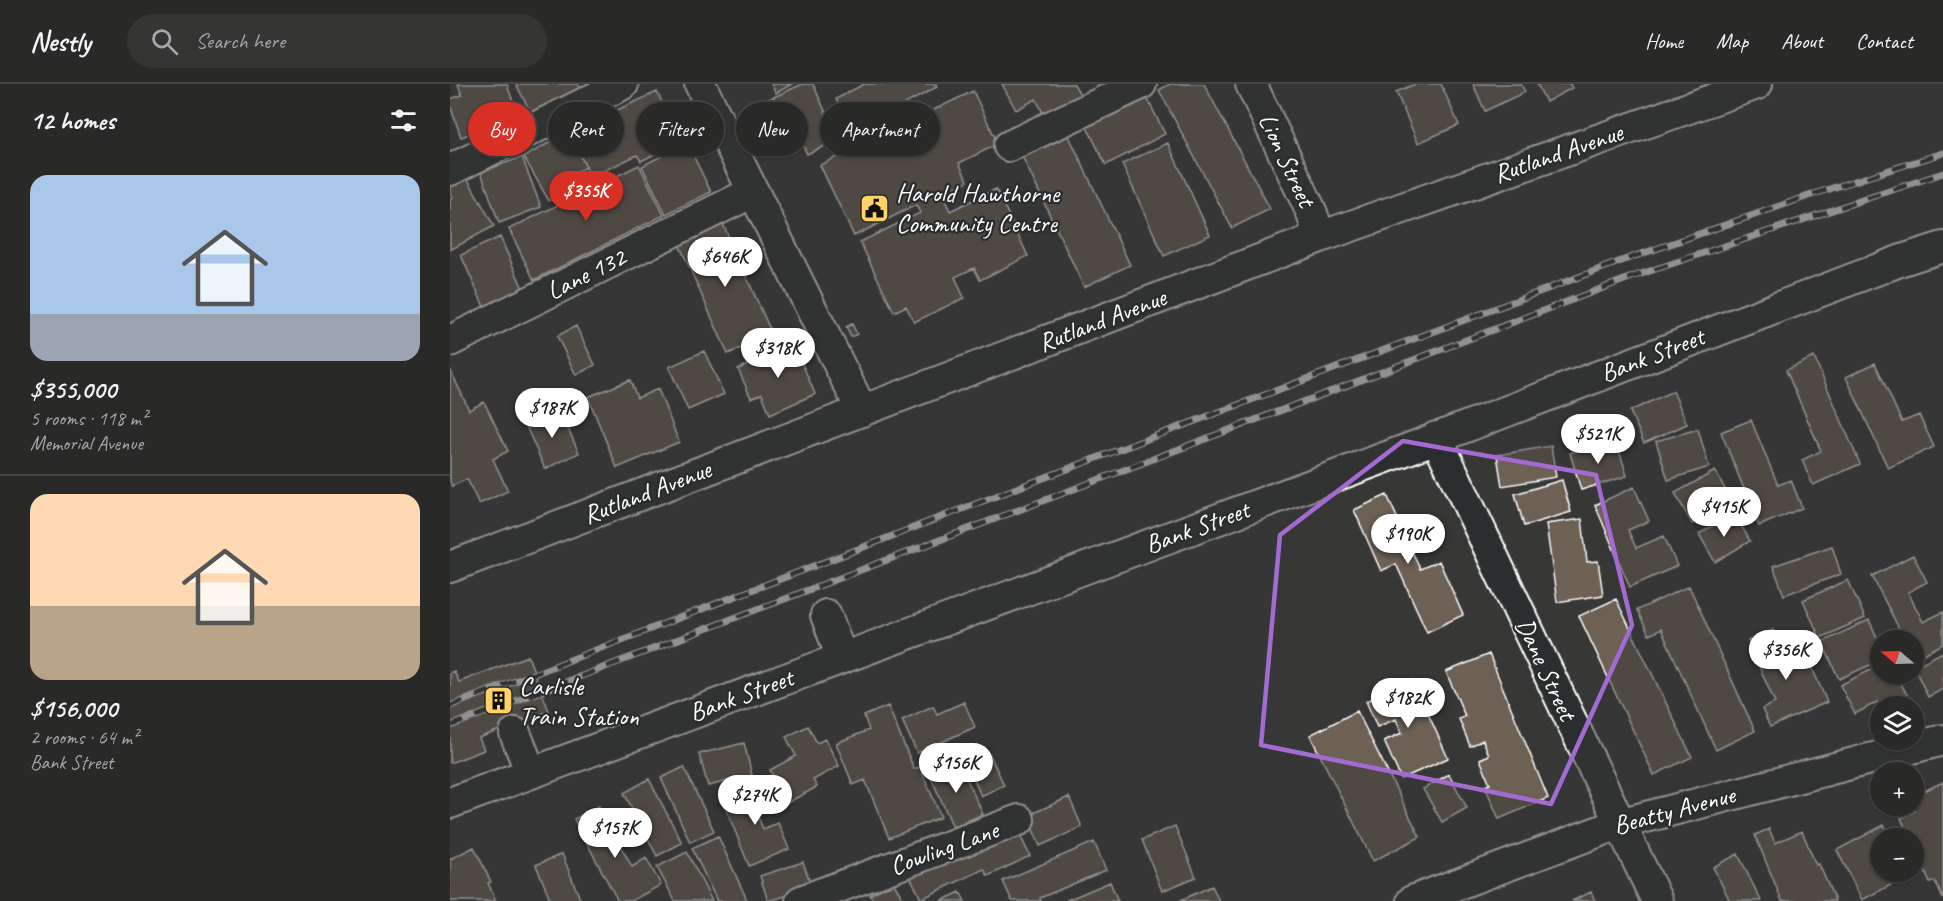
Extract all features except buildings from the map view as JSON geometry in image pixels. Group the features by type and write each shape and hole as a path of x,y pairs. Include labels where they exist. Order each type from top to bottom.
{"street":[{"path":"450,170 623,84"},
{"path":"700,84 861,411"},
{"path":"1009,147 1141,84"},
{"name":"Lion Street","path":"1251,84 1311,211 1320,237"},
{"name":"Rutland Avenue","path":"450,567 1320,237 1757,84"},
{"name":"Lane 132","path":"450,341 753,192"},
{"name":"Bank Street","path":"450,803 1436,437 1891,264 1943,247"},
{"name":"Dane Street","path":"1436,437 1657,901"},
{"path":"826,615 842,658"},
{"path":"515,733 531,773"},
{"name":"Beatty Avenue","path":"1412,901 1619,824 1943,740"},
{"name":"Cowling Lane","path":"801,901 1019,820"}],"highlighted area":[{"path":"1403,441 1596,475 1632,625 1551,804 1261,745 1280,535"}],"railway":[{"path":"450,706 1017,488 1624,260 1820,192 1943,153"},
{"path":"450,726 1632,277 1943,173"}],"place":[{"name":"Harold Hawthorne Community Centre","path":"875,208"},
{"name":"Carlisle Train Station","path":"498,701"}]}
